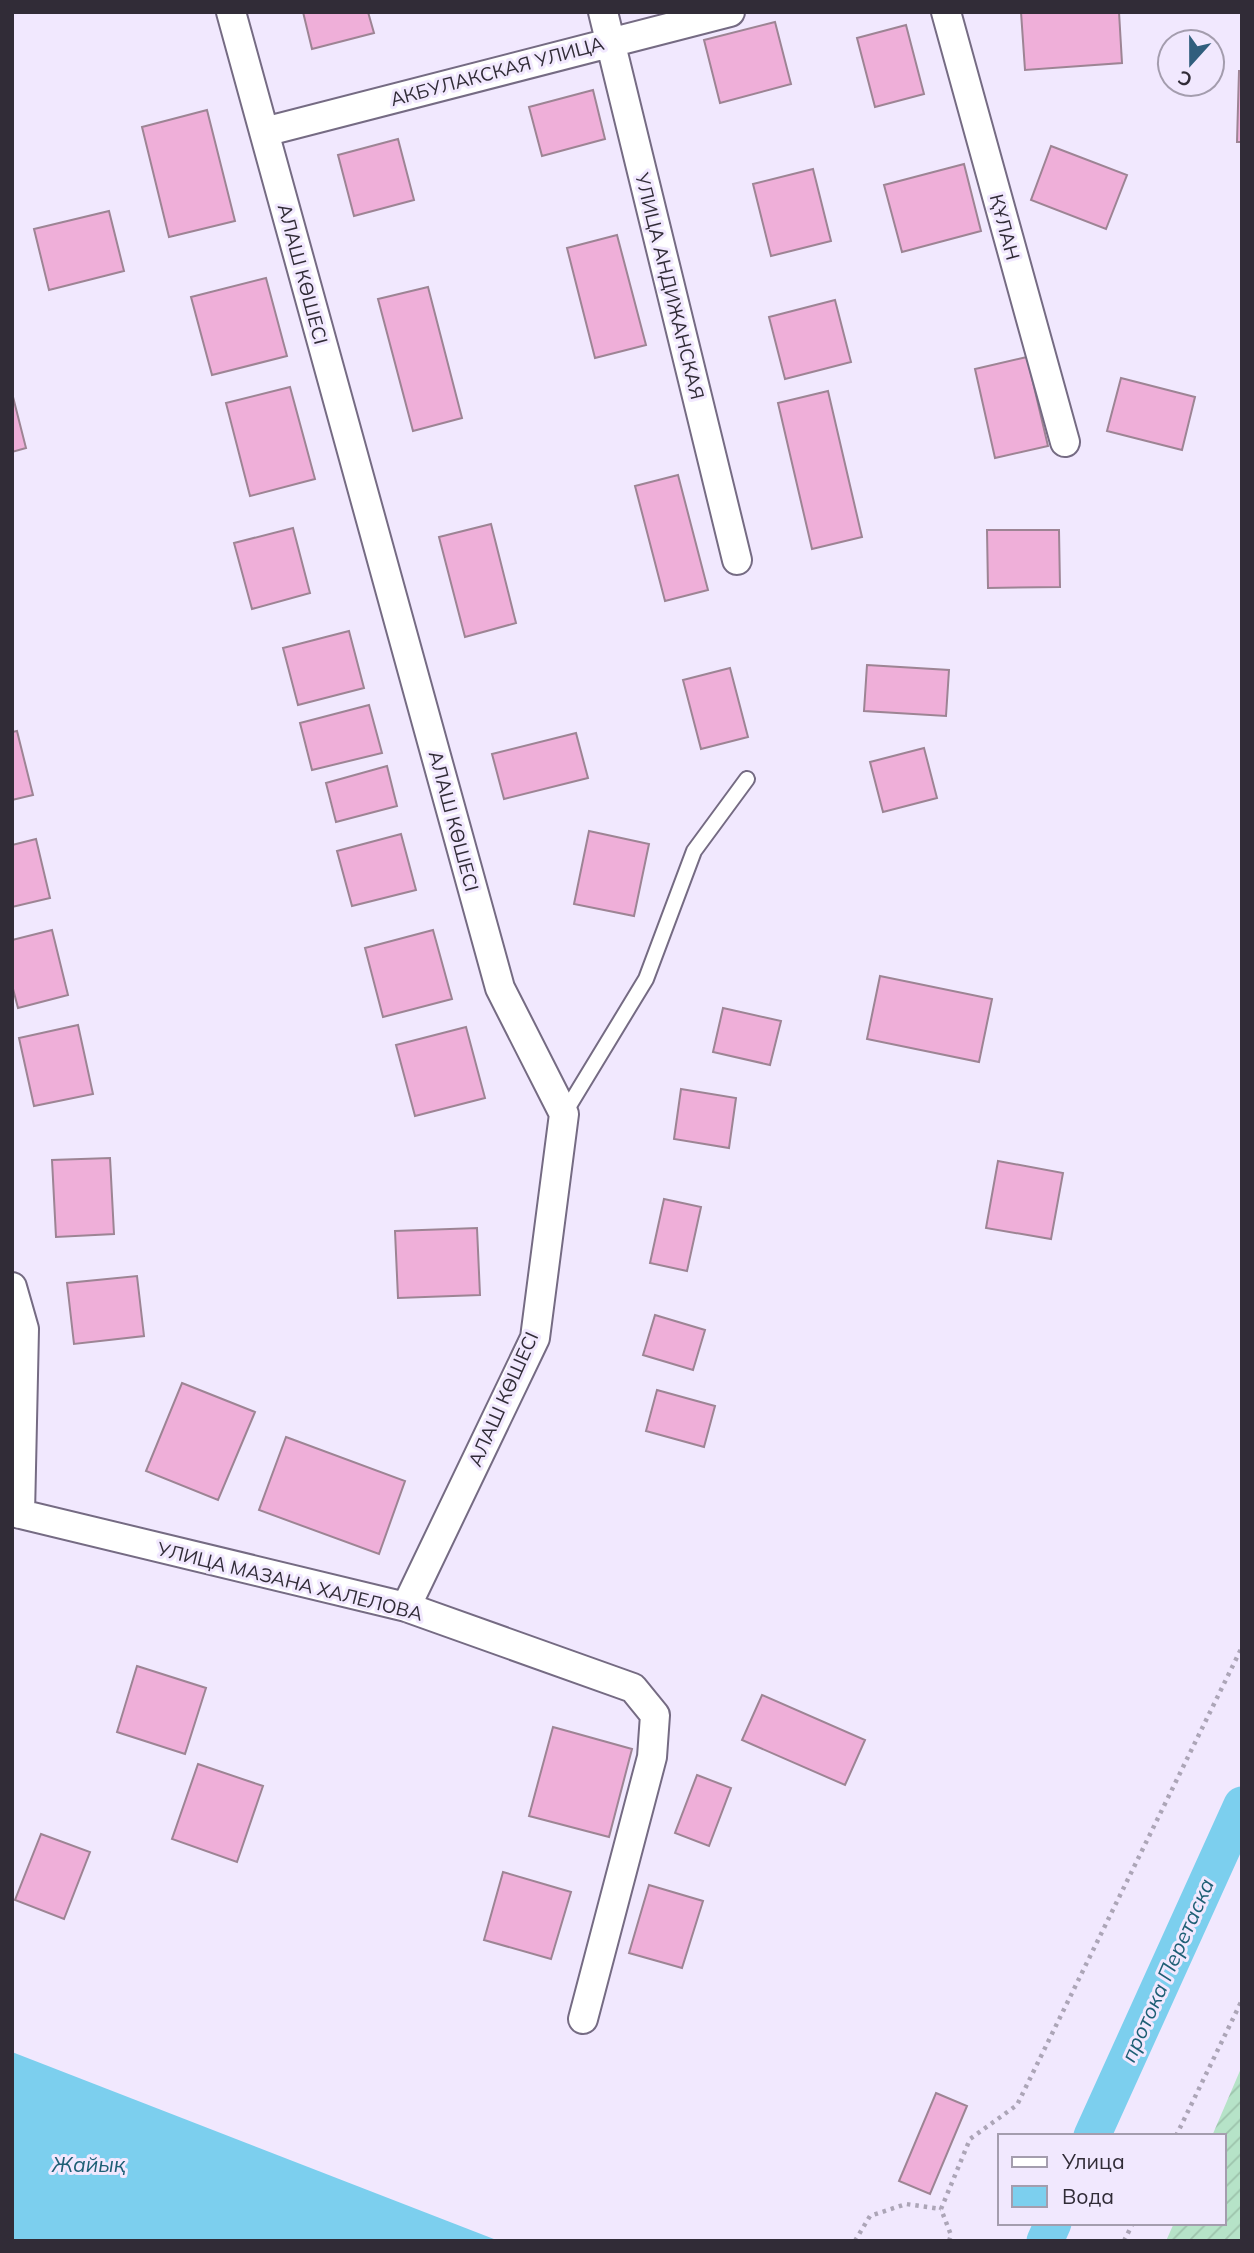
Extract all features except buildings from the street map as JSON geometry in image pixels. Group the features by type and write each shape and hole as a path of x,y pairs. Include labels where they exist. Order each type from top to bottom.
{"street":[{"name":"АЛАШ КӨШЕСІ","path":"231,12 500,988 564,1114 535,1338 406,1607"},
{"name":"УЛИЦА АНДИЖАНСКАЯ","path":"603,12 737,560"},
{"name":"АКБУЛАКСКАЯ УЛИЦА","path":"264,132 730,12"},
{"name":"ҚҰЛАН","path":"946,12 1065,442"},
{"path":"12,1287 24,1329 16,1513"},
{"name":"УЛИЦА МАЗАНА ХАЛЕЛОВА","path":"16,1513 406,1607 633,1688 654,1715 652,1757 583,2019"}],"lane":[{"path":"564,1114 646,979 694,851 747,779"}],"path":[{"path":"949,2241 951,2235 940,2209 970,2139 1017,2105 1242,1647"},
{"path":"1176,2134 1242,2000"},
{"path":"855,2241 870,2216 906,2204 940,2209"},
{"path":"1124,2241 1132,2225"}],"green space":[{"path":"1242,2066 1242,2241 1166,2241 1173,2225 1226,2225 1226,2134 1213,2134"}],"water":[{"name":"Жайық","path":"12,2052 499,2241 12,2241"}],"waterway":[{"name":"протока Перетаска","path":"1093,2134 1242,1805"},
{"name":"протока Перетаска","path":"1045,2241 1052,2225"}]}
